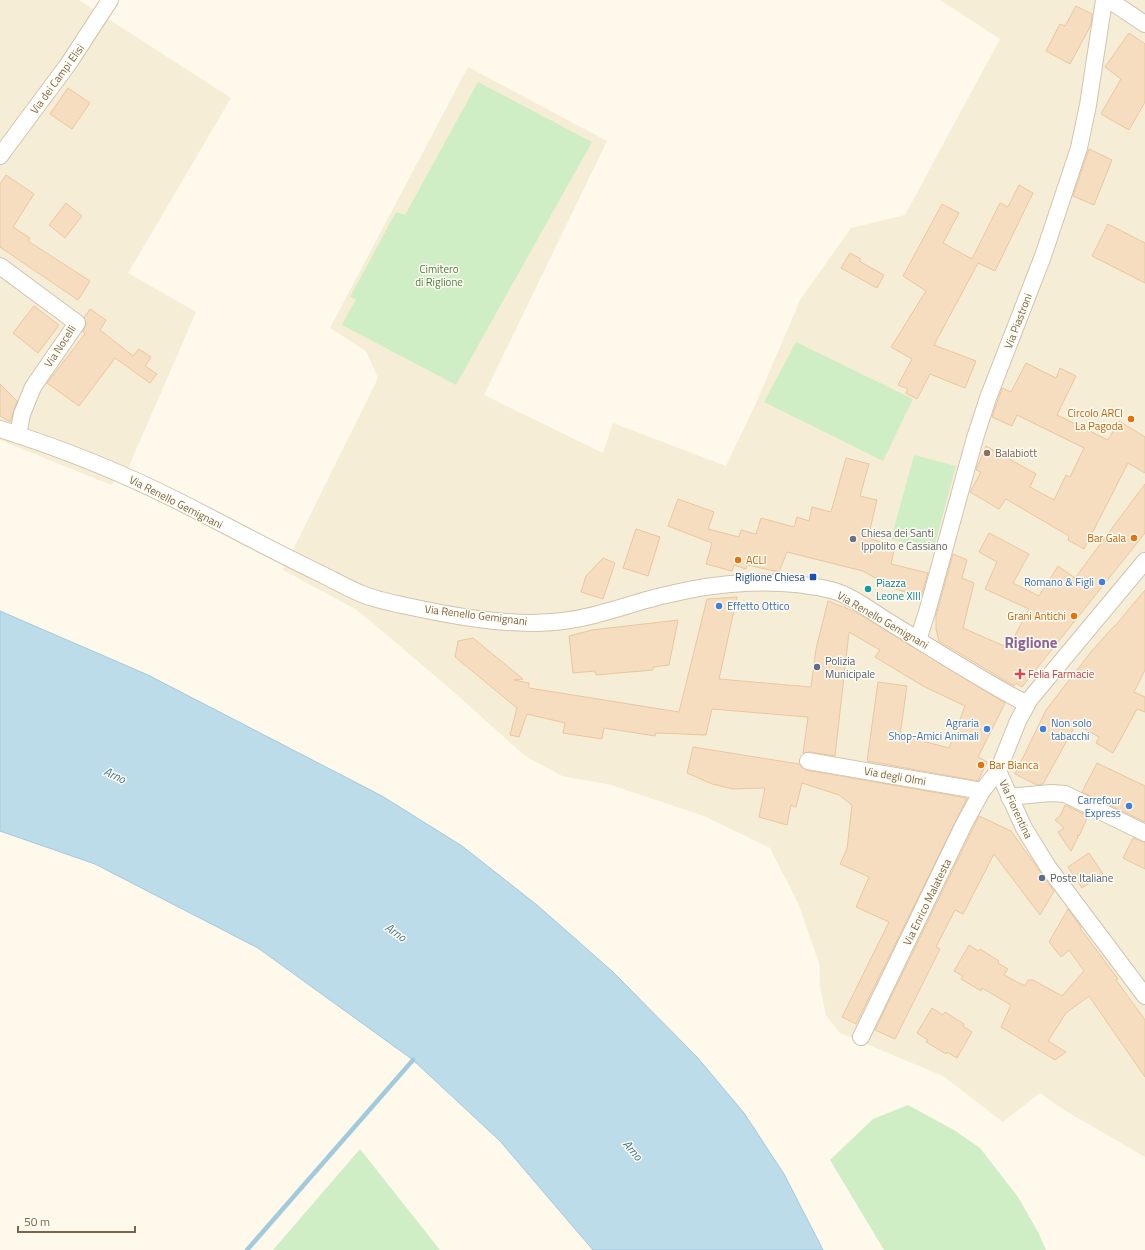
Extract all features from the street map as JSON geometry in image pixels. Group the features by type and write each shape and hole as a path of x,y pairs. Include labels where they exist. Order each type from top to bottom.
{"street":[{"name":"Via dei Campi Elisi","path":"0,156 69,63 110,0"},
{"name":"Via Piastroni","path":"918,640 975,438 988,398 1044,256 1079,148 1088,105 1104,0"},
{"path":"1109,0 1145,24"},
{"name":"Via Nocelli","path":"0,266 77,323 33,387 22,414 18,435"},
{"name":"Via Renello Gemignani","path":"0,429 44,443 110,469 174,499 275,553 363,594 417,608 519,622 559,621 592,616 665,595 696,588 767,583 818,594 843,594 969,672 1027,704"},
{"name":"Via Fiorentina","path":"1145,561 1027,704 998,771 1030,840 1048,867 1145,996"},
{"name":"Via degli Olmi","path":"808,761 982,791"},
{"name":"Via Enrico Malatesta","path":"861,1037 982,791 998,771"},
{"path":"1009,797 1051,793 1065,794 1145,833"},
{"path":"1117,957 1145,978"}],"shaded area":[{"path":"0,0 79,0 231,98 128,273 196,312 129,466 111,485 0,440"},
{"path":"940,0 1145,0 1145,1157 1064,1110 1040,1093 1003,1122 943,1076 840,1033 826,1015 820,987 819,963 798,903 770,848 704,816 611,785 562,776 525,756 447,686 357,610 283,570 378,378 366,351 330,328 468,67 607,141 484,395 603,453 613,423 726,466 757,401 800,300 851,228 905,215 1000,39"}],"green space":[{"name":"Cimitero di Riglione","path":"478,82 592,142 456,385 342,325 356,299 350,297 396,212 405,215"},
{"path":"796,342 913,399 883,461 764,402"},
{"path":"914,455 956,466 933,551 891,539"},
{"path":"908,1105 954,1130 980,1148 1018,1197 1038,1232 1046,1250 884,1250 830,1160 873,1119"},
{"path":"360,1149 440,1250 273,1250"}],"water":[{"name":"Arno","path":"0,611 148,675 382,796 462,846 537,905 613,972 697,1057 744,1113 784,1174 823,1250 593,1250 500,1141 413,1060 258,948 95,864 0,831"}],"building":[{"path":"1076,6 1092,14 1091,25 1070,64 1046,51 1060,24 1065,26"},
{"path":"1129,33 1145,44 1145,102 1129,130 1101,114 1121,79 1105,67"},
{"path":"68,88 90,103 72,129 50,114"},
{"path":"1089,149 1112,160 1094,205 1073,196"},
{"path":"6,175 34,194 13,227 30,238 28,241 90,281 78,300 0,247 0,184"},
{"path":"1019,185 1033,193 995,271 978,263 934,345 976,361 965,388 930,374 917,399 906,393 908,389 898,385 912,359 891,347 926,291 903,276 942,204 959,213 943,243 972,259 1000,203 1008,207"},
{"path":"66,203 82,216 65,238 49,225"},
{"path":"1108,224 1145,243 1145,283 1092,256"},
{"path":"850,253 861,259 859,261 884,275 877,288 841,268"},
{"path":"34,306 59,325 38,353 13,333"},
{"path":"90,309 106,320 100,330 133,356 139,349 151,357 145,366 157,374 150,383 115,358 79,406 47,383 85,334 83,332 86,324 84,318"},
{"path":"1026,363 1056,378 1060,368 1076,376 1057,415 1108,440 1119,421 1145,437 1145,473 1128,463 1084,549 1068,540 1069,536 1006,499 999,509 970,492 981,472 976,470 986,446 1036,474 1030,487 1054,500 1066,475 1070,477 1084,448 1017,415 1012,426 992,417 1002,388 1011,392"},
{"path":"0,384 17,401 10,422 0,416"},
{"path":"846,458 869,464 860,496 877,500 868,538 895,546 891,564 928,573 921,597 893,588 863,571 787,552 779,572 747,565 746,569 734,565 732,571 706,564 712,543 668,526 678,499 714,512 708,529 739,537 741,530 756,534 761,518 794,527 797,517 809,521 812,507 831,512"},
{"path":"1145,484 1145,533 1022,687 1016,683 1014,686 939,641 936,629 936,616 953,554 967,560 962,578 974,583 963,628 1004,646 1007,640 1011,643 1029,609 985,589 997,562 979,552 989,533 1029,554 1013,583 1039,596 1058,566 1075,578"},
{"path":"636,529 660,537 648,576 623,568"},
{"path":"603,558 615,563 603,599 581,592 586,576"},
{"path":"1145,590 1145,670 1134,692 1145,697 1145,712 1137,709 1113,753 1096,743 1099,737 1076,724 1043,784 1037,785 1015,774 1046,710 1091,652"},
{"path":"737,597 719,679 811,687 816,649 828,601 856,612 1005,703 978,757 987,762 978,781 867,761 878,682 907,686 900,735 949,748 965,706 923,686 875,657 880,650 849,632 835,756 810,752 803,753 808,717 712,709 706,735 656,733 655,736 604,728 602,739 563,733 565,723 527,714 519,737 510,735 517,708 455,657 458,641 473,638 523,679 514,680 529,683 529,688 679,712 707,599"},
{"path":"678,620 669,665 653,667 653,670 596,675 595,671 573,673 569,636 592,630"},
{"path":"693,747 799,764 806,770 967,798 856,1024 842,1017 889,922 856,907 869,877 840,864 847,849 852,805 839,795 802,783 796,807 791,805 787,825 759,817 765,788 733,789 712,784 687,773"},
{"name":"Carrefour Express","path":"1097,763 1145,786 1145,822 1082,792"},
{"path":"1065,805 1088,816 1079,836 1077,835 1078,837 1071,851 1058,832 1064,828 1055,820 1060,816"},
{"path":"979,816 1011,831 1054,891 1040,915 994,854 963,914 955,910 936,947 940,949 895,1039 875,1030"},
{"path":"1133,838 1145,842 1145,869 1123,858"},
{"path":"1089,853 1103,874 1082,888 1068,867"},
{"path":"1068,909 1145,1020 1145,1077 1089,996 1066,1013 1048,1041 1066,1052 1055,1060 1001,1027 1011,1005 982,988 981,991 961,979 963,976 954,971 969,945 978,951 980,949 999,961 998,963 1008,969 1004,975 1025,986 1028,980 1033,980 1062,996 1084,971 1069,950 1061,957 1049,942"},
{"path":"932,1008 943,1015 945,1012 964,1024 963,1026 972,1032 957,1058 947,1052 946,1054 926,1042 928,1040 917,1033"}],"waterway":[{"path":"247,1250 413,1060"}],"place":[{"name":"Circolo ARCI La Pagoda","path":"1131,419"},
{"name":"Balabiott","path":"987,453"},
{"name":"Bar Gala","path":"1134,538"},
{"name":"Chiesa dei Santi Ippolito e Cassiano","path":"853,539"},
{"name":"ACLI","path":"738,560"},
{"name":"Riglione Chiesa","path":"813,577"},
{"name":"Romano & Figli","path":"1102,582"},
{"name":"Piazza Leone XIII","path":"868,589"},
{"name":"Effetto Ottico","path":"719,606"},
{"name":"Grani Antichi","path":"1074,616"},
{"name":"Polizia Municipale","path":"817,667"},
{"name":"Felia Farmacie","path":"1020,674"},
{"name":"Agraria Shop-Amici Animali","path":"987,729"},
{"name":"Non solo tabacchi","path":"1043,729"},
{"name":"Bar Bianca","path":"981,765"},
{"name":"Carrefour Express","path":"1129,806"},
{"name":"Poste Italiane","path":"1042,878"}],"district":[{"name":"Riglione","path":"1031,642"}]}
